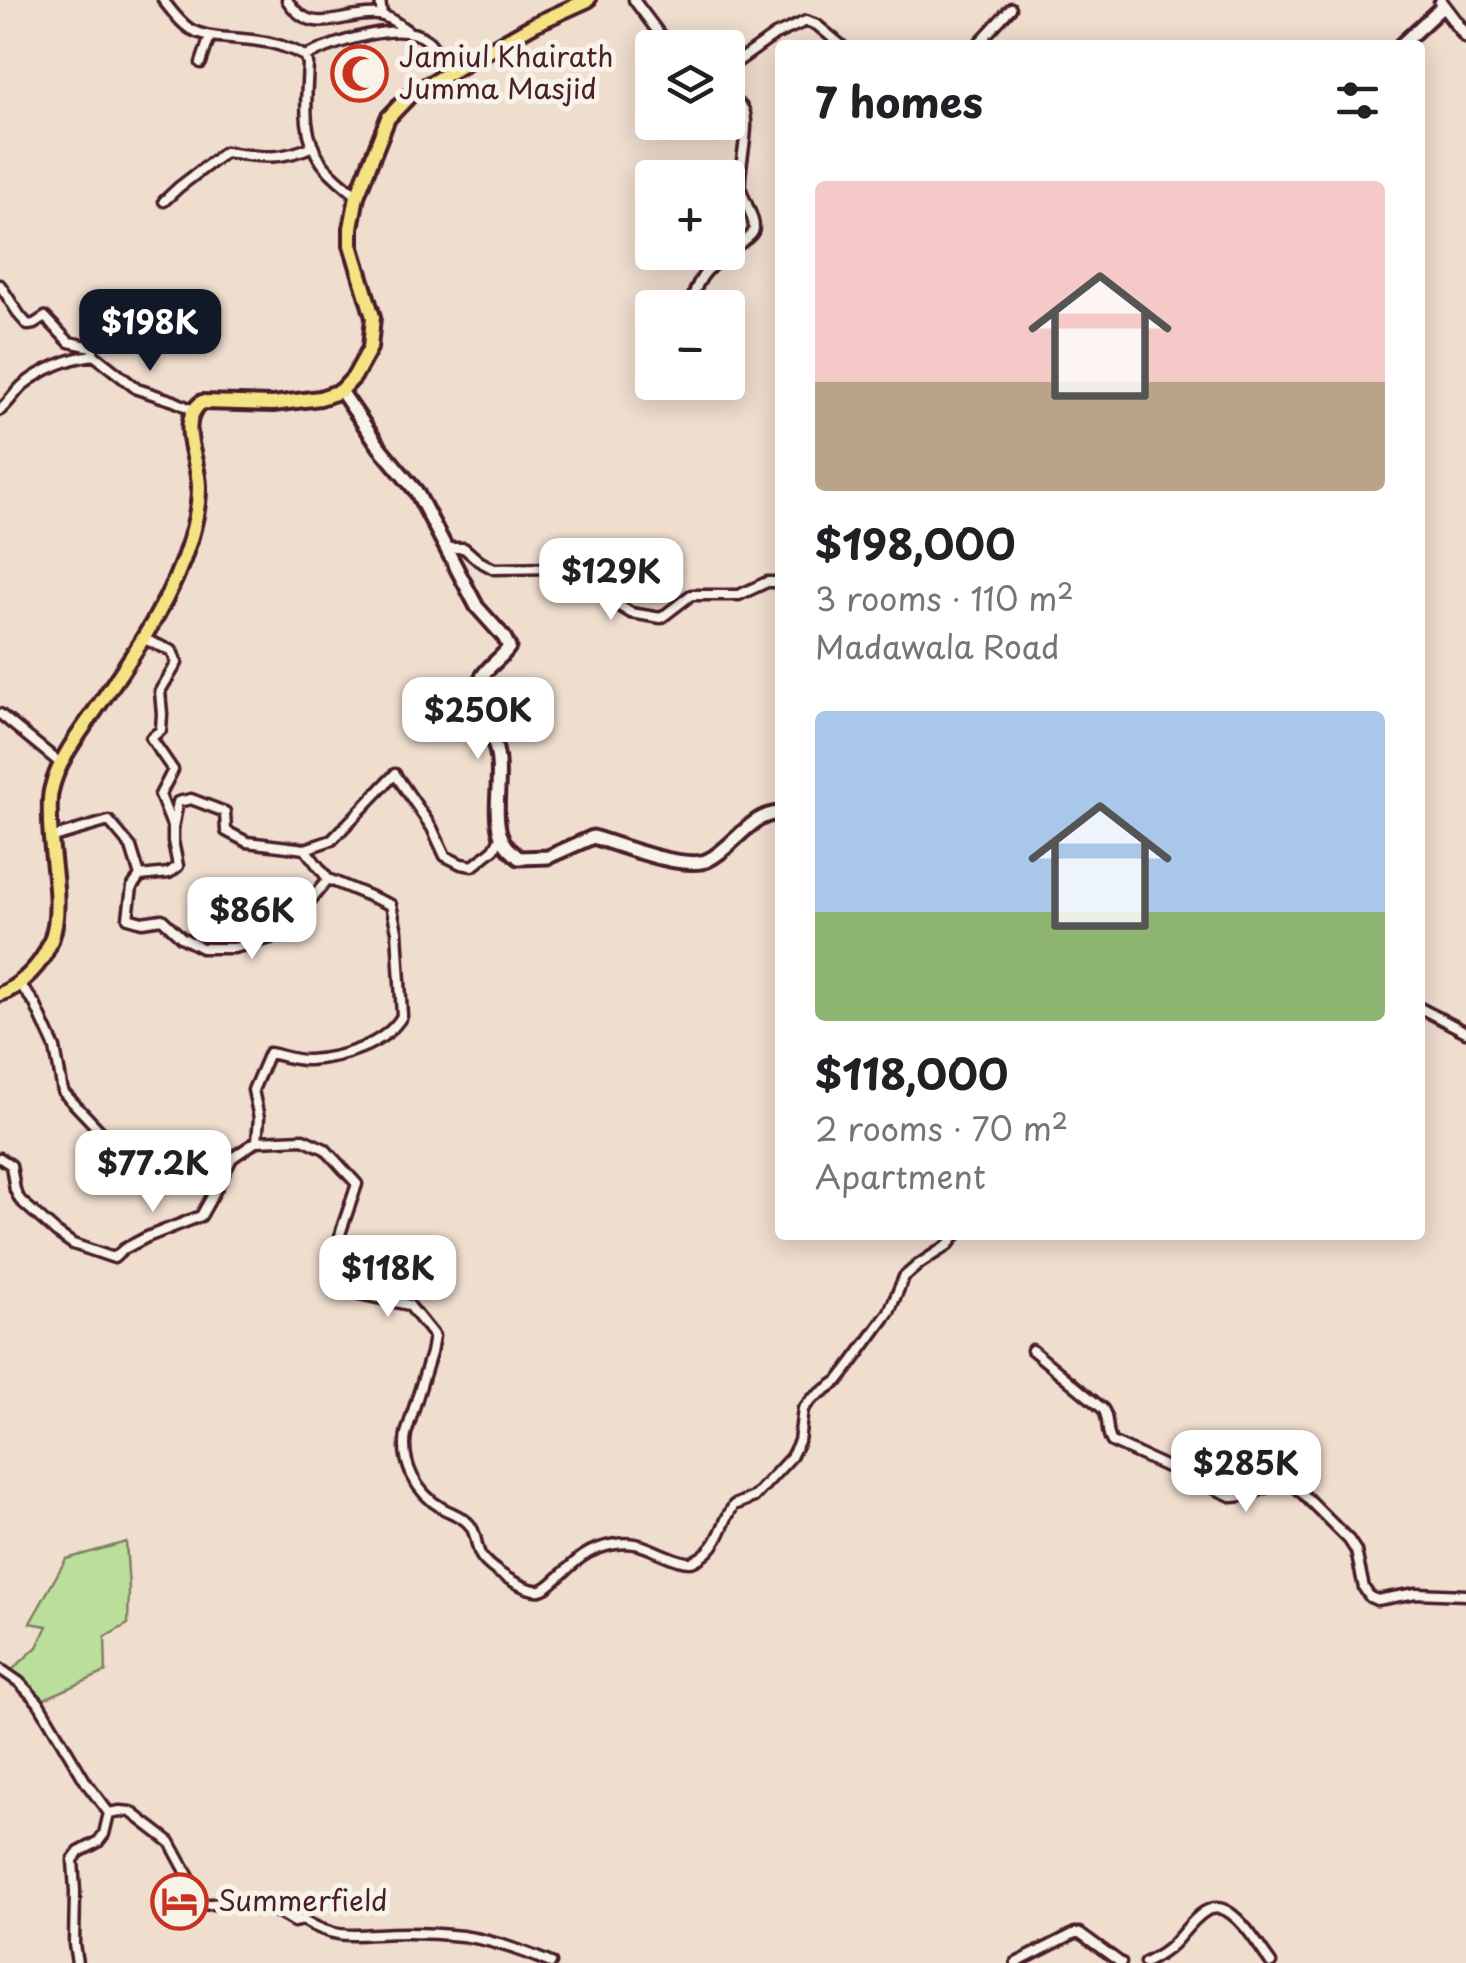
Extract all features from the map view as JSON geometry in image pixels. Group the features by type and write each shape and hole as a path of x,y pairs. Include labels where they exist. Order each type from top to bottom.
{"main road":[{"path":"0,994 19,983 45,956 56,928 50,794 60,763 144,639 176,578 198,510 200,484 190,426 193,410 202,402 273,404 341,391 370,348 373,317 351,245 350,228 357,196 388,118 410,96 536,24 588,0"}],"street":[{"path":"162,0 193,31 257,40 292,48 305,56 306,123 313,146 321,162 357,196"},
{"path":"287,0 304,18 315,22 382,15 428,40 449,73"},
{"path":"380,0 382,15"},
{"path":"634,0 656,30"},
{"path":"1406,40 1441,3 1466,36"},
{"path":"982,40 1012,8"},
{"path":"745,57 776,35 806,21 835,40"},
{"path":"305,56 364,34 412,33"},
{"path":"200,63 210,36"},
{"path":"164,202 226,152 272,158 313,146"},
{"path":"745,202 754,226 745,239"},
{"path":"693,290 709,270"},
{"path":"0,285 26,323 31,326 44,317 69,342 92,347 94,355 138,389 193,410"},
{"path":"0,410 22,386 48,370 94,355"},
{"path":"341,391 416,491 478,608 509,647 482,677 480,693 498,757 498,822 509,850 519,858 548,857 592,838 668,861 705,862 729,846 748,826 775,812"},
{"path":"446,548 464,548 494,568 556,568 631,613 661,618 691,594 738,594 775,582"},
{"path":"144,639 172,651 177,663 160,691 161,730 151,738 173,770 160,795 173,828"},
{"path":"0,714 60,763"},
{"path":"140,876 168,874 178,866 172,841 178,802 191,799 226,812 226,831 247,842 305,849 332,840 395,774 432,828 445,856 473,866 494,848 501,836"},
{"path":"50,838 109,821 131,847 140,876"},
{"path":"257,1141 259,1118 253,1090 268,1053 306,1061 363,1050 402,1016 397,931 390,905 328,879 305,849"},
{"path":"140,876 132,888 128,918 142,922 162,919 181,937 202,948 220,949 282,935 328,879"},
{"path":"19,983 35,1004 56,1048 62,1092 102,1133 215,1191"},
{"path":"1425,1011 1466,1032"},
{"path":"0,1158 11,1166 20,1200 56,1232 74,1244 114,1258 124,1249 201,1216 232,1158 257,1141 303,1138 324,1149 357,1184 341,1231 336,1261 350,1292 409,1305 434,1336 432,1354 406,1434 408,1464 426,1497 473,1528 480,1555 489,1566 507,1578 540,1590 592,1550 615,1544 655,1549 694,1562 716,1543 734,1505 754,1497 791,1457 799,1441 803,1409 848,1368 889,1312 904,1277 952,1240"},
{"path":"1032,1350 1102,1409 1112,1442 1233,1497 1248,1496 1276,1484 1296,1487 1349,1540 1370,1597 1377,1600 1416,1593 1466,1595"},
{"path":"0,1669 20,1682 38,1702 109,1813"},
{"path":"109,1813 131,1812 170,1842 200,1905 256,1900 294,1922 303,1920 335,1935 465,1936 551,1963"},
{"path":"77,1963 73,1860 98,1842 109,1813"},
{"path":"1145,1963 1172,1945 1198,1916 1217,1907 1233,1915 1271,1963"},
{"path":"1016,1963 1075,1933 1121,1963"}],"green space":[{"path":"126,1542 128,1624 105,1637 106,1672 42,1700 11,1671 37,1647 47,1626 30,1623 66,1559"}],"place":[{"name":"Jamiul Khairath Jumma Masjid","path":"360,73"},
{"name":"Summerfield","path":"179,1901"}]}
